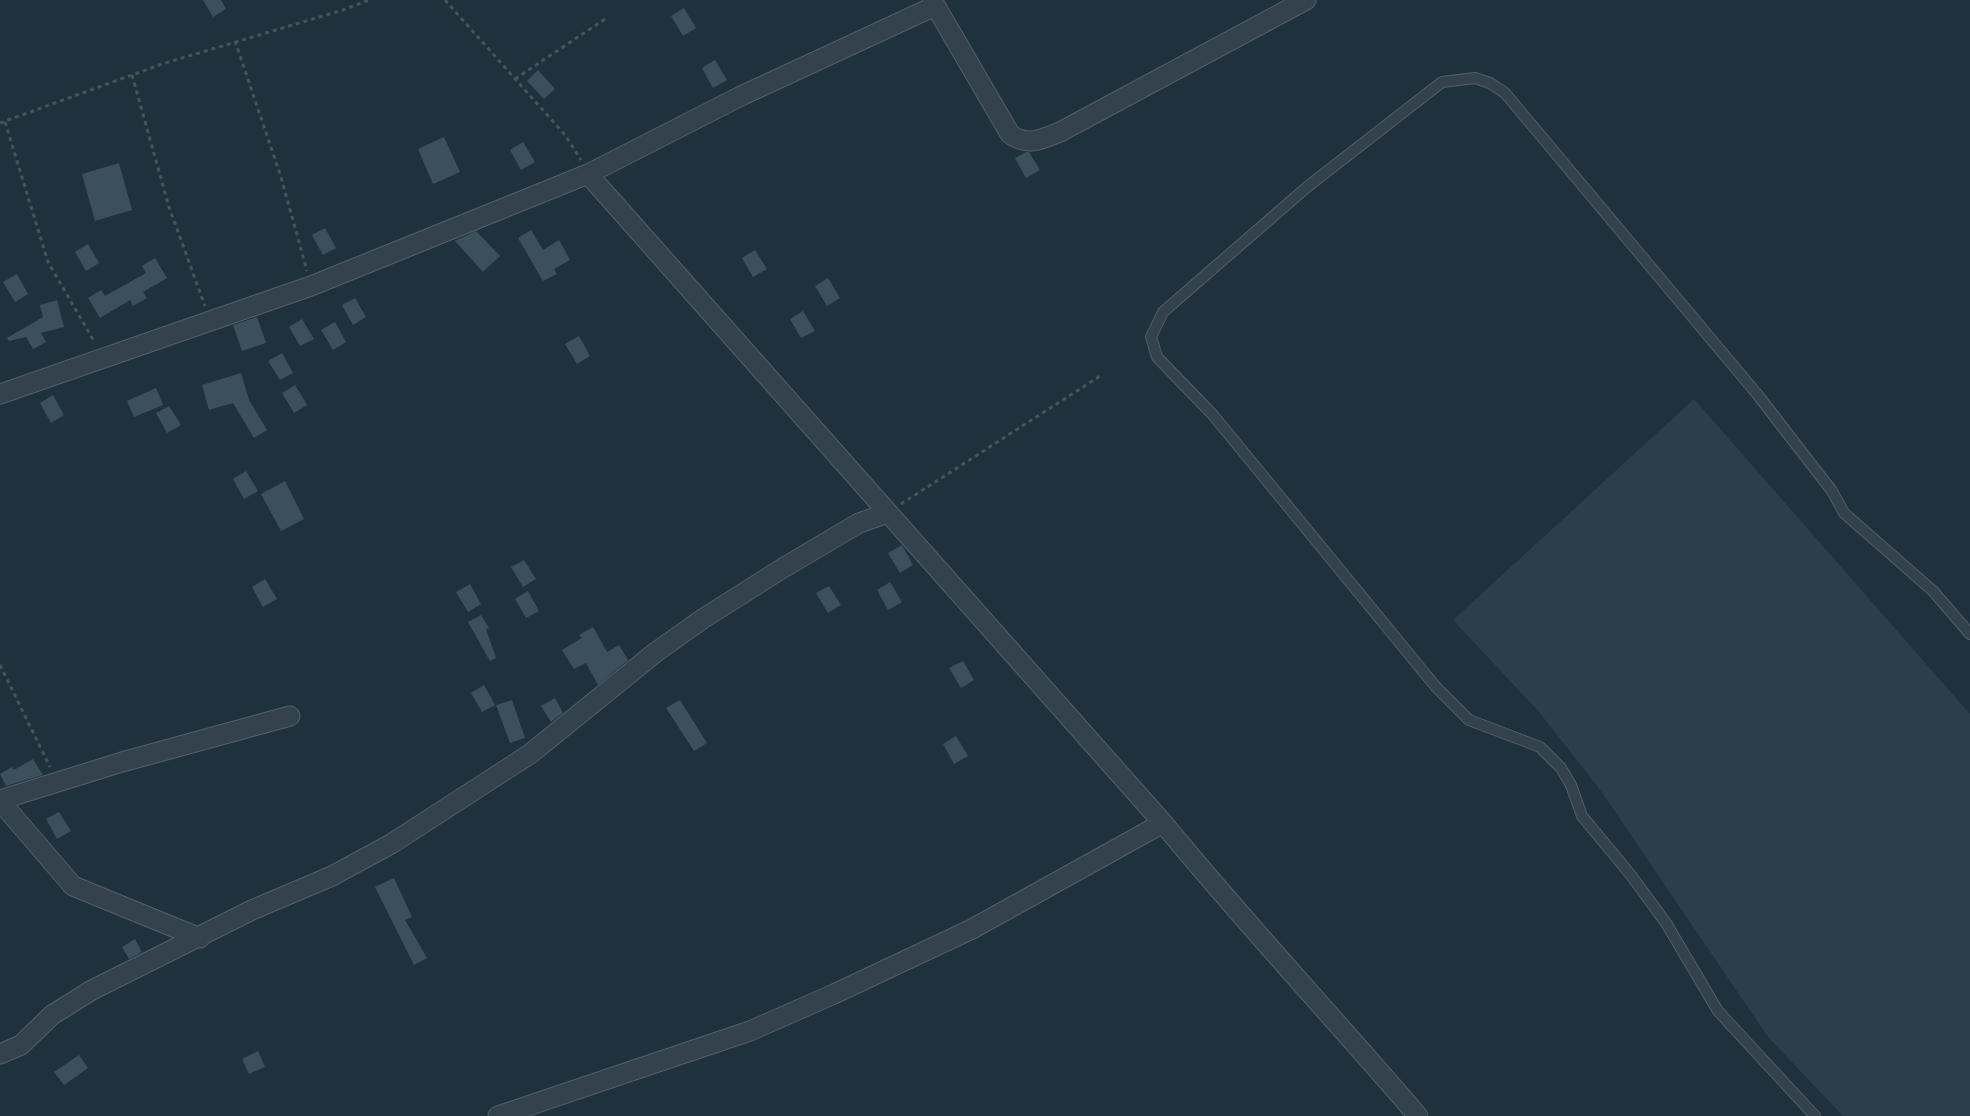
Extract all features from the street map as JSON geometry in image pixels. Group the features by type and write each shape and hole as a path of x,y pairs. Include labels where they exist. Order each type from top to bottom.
{"street":[{"path":"0,394 311,286 588,174 741,96 934,3 1010,134 1021,140 1037,141 1068,128 1306,0"},
{"path":"588,174 1163,822 1208,877 1418,1116"},
{"path":"0,1054 21,1045 52,1015 92,990 200,938 252,910 356,864 392,844 544,745 656,652 704,618 859,523 888,513"},
{"path":"200,938 73,886 0,800 56,782 290,716"},
{"path":"498,1116 750,1031 834,994 972,929 1163,822"}],"lane":[{"path":"1815,1116 1718,1011 1666,923 1630,874 1582,816 1571,785 1562,768 1540,747 1469,720 1436,687 1213,415 1157,357 1151,337 1163,312 1307,187 1442,82 1475,78 1490,83 1511,100 1757,394 1832,491 1844,513 1933,591 1970,634"}],"path":[{"path":"0,123 132,75 343,10 369,0"},
{"path":"445,0 565,135 588,174"},
{"path":"515,79 606,19"},
{"path":"235,42 281,177 311,286"},
{"path":"132,75 169,207 210,321"},
{"path":"5,122 48,262 104,359"},
{"path":"888,513 1100,376"},
{"path":"0,664 56,782"}],"shaded area":[{"path":"1694,399 1970,714 1970,1116 1843,1116 1768,1037 1601,791 1539,712 1453,620"}],"building":[{"path":"203,0 221,0 226,9 213,17"},
{"path":"684,8 696,28 683,36 671,16"},
{"path":"715,60 727,80 713,88 702,68"},
{"path":"538,70 555,89 544,99 527,81"},
{"path":"444,137 460,172 433,184 418,149"},
{"path":"523,142 535,162 521,170 510,150"},
{"path":"1029,152 1040,170 1026,178 1015,158"},
{"path":"119,163 132,210 95,221 82,174"},
{"path":"325,228 336,248 323,255 312,235"},
{"path":"531,230 543,250 559,240 570,260 554,269 557,274 543,281 518,238"},
{"path":"476,231 500,256 483,272 455,241"},
{"path":"88,244 99,263 86,271 75,252"},
{"path":"755,250 767,269 753,277 742,258"},
{"path":"155,258 167,278 143,292 147,298 133,306 130,300 100,318 88,298 101,290 105,296 146,273 142,266"},
{"path":"17,274 28,294 15,302 3,282"},
{"path":"828,278 840,298 827,306 815,286"},
{"path":"355,298 366,317 353,325 342,305"},
{"path":"57,300 64,327 41,333 46,342 33,349 26,337 9,341 7,338 43,317 40,305"},
{"path":"803,311 815,331 801,338 790,319"},
{"path":"257,317 266,343 242,351 233,325"},
{"path":"302,319 314,339 300,346 289,327"},
{"path":"335,322 346,342 333,350 321,330"},
{"path":"579,336 590,356 577,364 565,344"},
{"path":"282,353 293,373 280,380 268,361"},
{"path":"241,373 249,400 267,430 254,438 233,403 209,410 202,385"},
{"path":"295,385 307,405 294,413 282,393"},
{"path":"156,388 163,405 134,417 127,401"},
{"path":"53,395 64,415 51,423 40,403"},
{"path":"169,406 181,425 167,433 156,413"},
{"path":"246,471 258,491 244,499 233,479"},
{"path":"285,481 304,519 281,531 261,494"},
{"path":"902,545 913,565 900,573 888,553"},
{"path":"524,560 536,579 523,587 511,567"},
{"path":"265,579 277,599 263,607 252,587"},
{"path":"890,582 902,602 888,610 877,590"},
{"path":"470,584 481,604 468,612 456,592"},
{"path":"829,586 841,605 828,613 816,593"},
{"path":"528,591 539,611 526,618 515,599"},
{"path":"481,615 489,628 486,629 496,658 490,661 468,622"},
{"path":"593,627 607,652 619,645 628,660 598,685 586,663 574,669 562,650 582,638 579,635"},
{"path":"963,661 974,680 961,688 949,668"},
{"path":"484,685 495,705 482,712 471,693"},
{"path":"555,698 563,713 551,722 541,706"},
{"path":"512,700 525,738 510,743 496,705"},
{"path":"680,700 707,743 694,751 666,708"},
{"path":"956,736 968,756 954,764 943,744"},
{"path":"33,759 43,775 6,786 0,774 12,767 14,770"},
{"path":"59,812 71,831 57,839 46,819"},
{"path":"394,878 412,917 405,920 427,958 414,965 375,887"},
{"path":"135,939 142,952 129,959 122,947"},
{"path":"258,1051 265,1067 249,1074 242,1059"},
{"path":"79,1055 88,1068 64,1085 54,1072"}]}
